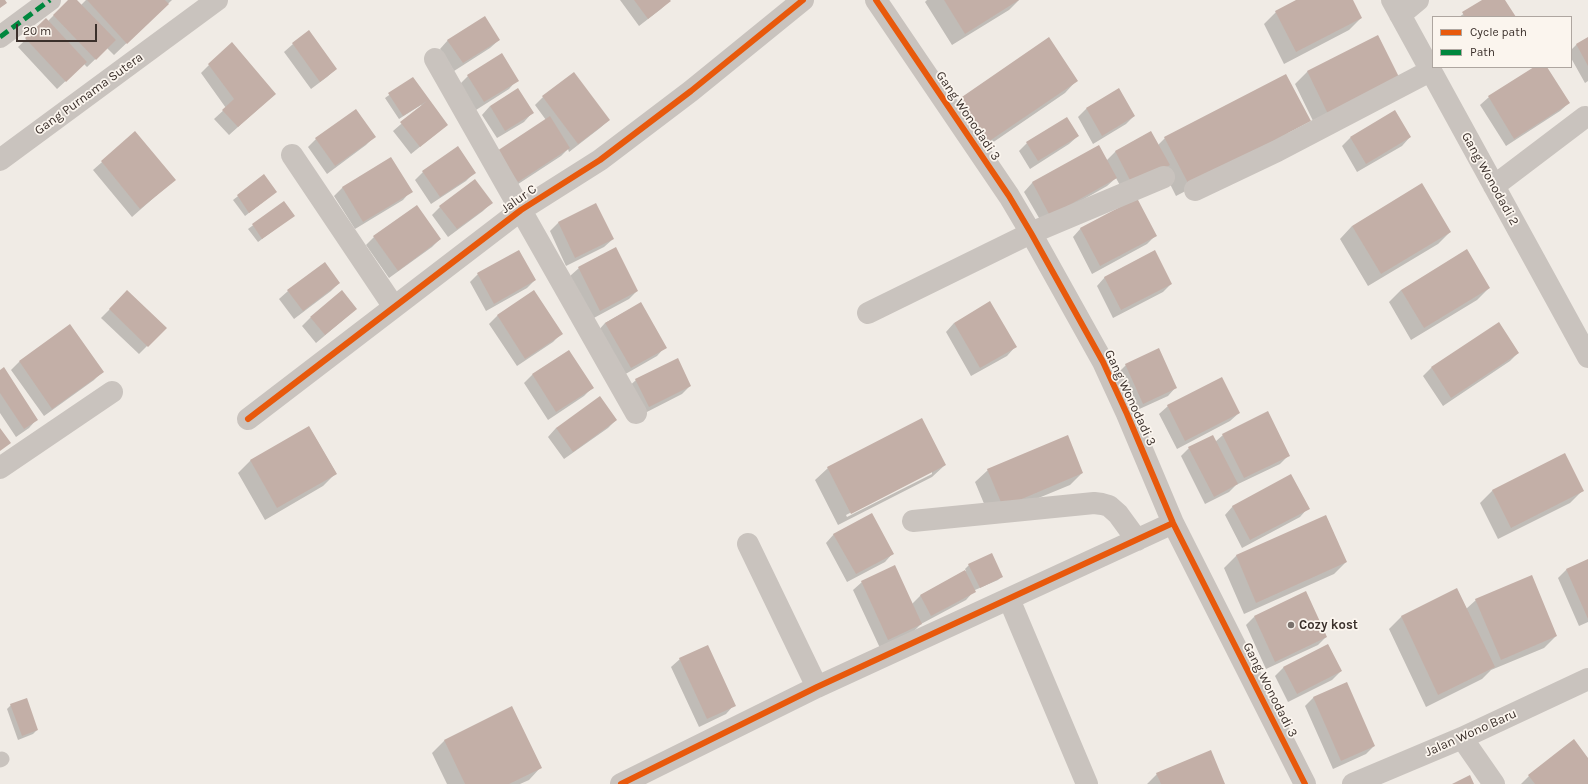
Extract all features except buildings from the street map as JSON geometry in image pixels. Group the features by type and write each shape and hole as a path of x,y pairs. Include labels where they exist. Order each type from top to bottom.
{"street":[{"path":"0,37 50,0"},
{"name":"Gang Purnama Sutera","path":"0,160 217,0"},
{"name":"Jalur C","path":"248,419 521,210 606,155 691,91 803,0"},
{"name":"Gang Wonodadi 3","path":"876,0 982,156 1031,233 1103,362 1173,523 1305,784"},
{"path":"1396,8 1418,0"},
{"name":"Gang Wonodadi 2","path":"1396,8 1588,357"},
{"path":"435,59 636,413"},
{"path":"1195,190 1277,151 1430,71"},
{"path":"1494,186 1585,117"},
{"path":"292,155 394,307"},
{"path":"868,313 1031,233 1164,177"},
{"path":"0,468 112,392"},
{"path":"913,521 1094,503 1109,506 1118,514 1137,540"},
{"path":"621,784 817,687 1173,523"},
{"path":"748,544 817,687"},
{"path":"1009,599 1087,784"},
{"name":"Jalan Wono Baru","path":"1353,784 1462,738 1588,679"},
{"path":"1462,738 1494,784"}],"marked path":[{"path":"0,37 50,0"}],"cycle path":[{"path":"248,419 521,210 600,160 691,91 803,0"},
{"path":"876,0 1009,196 1103,362 1127,414 1173,523 1305,784"},
{"path":"621,784 817,687 1173,523"}],"place":[{"name":"Cozy kost","path":"1291,625"}]}
